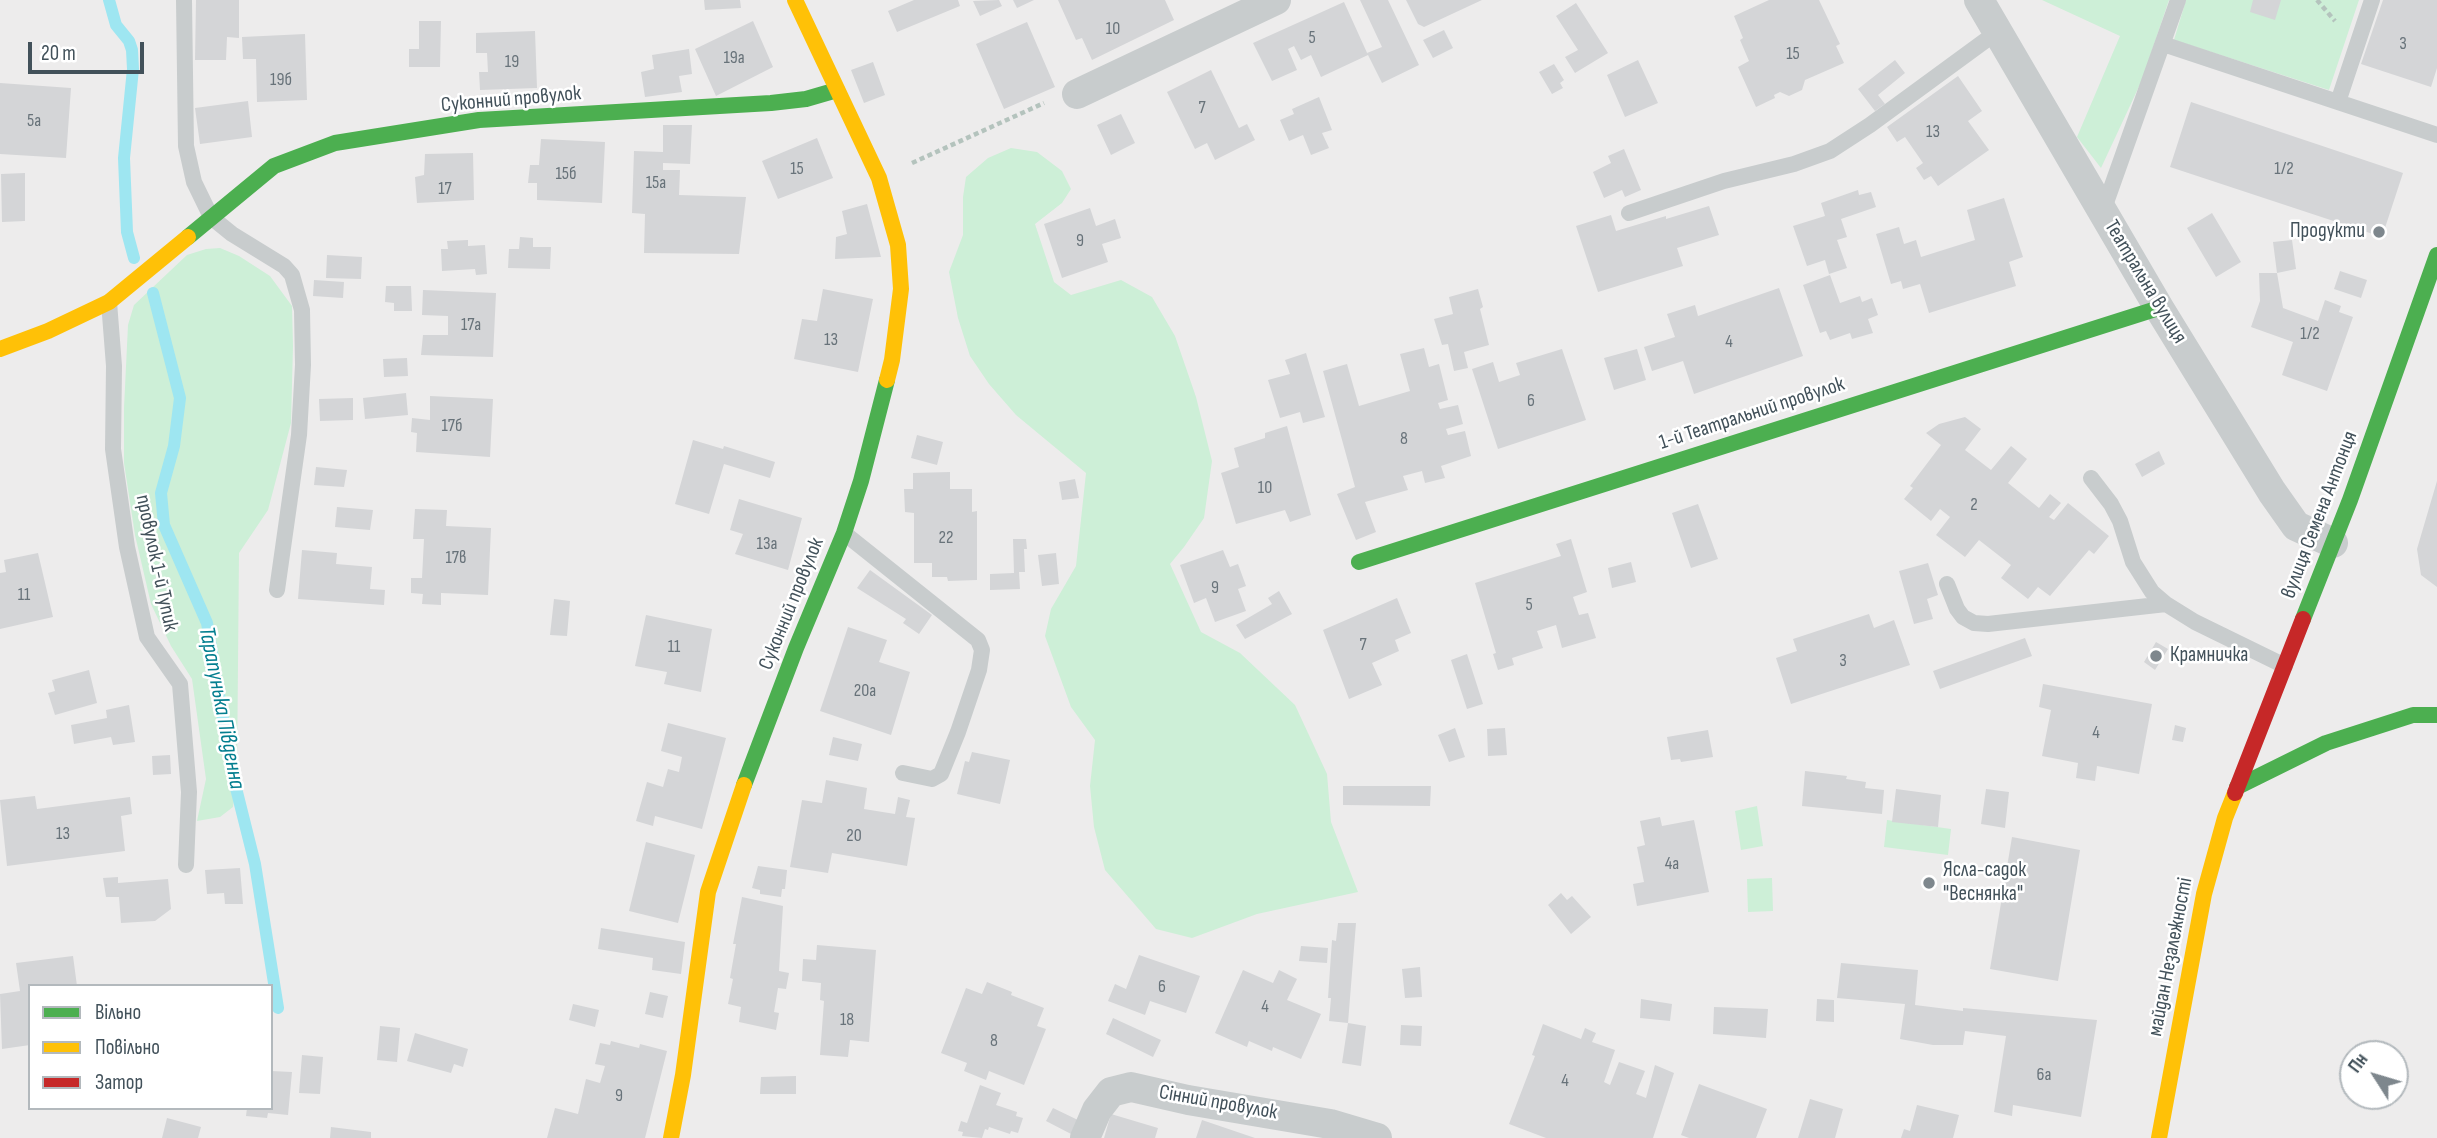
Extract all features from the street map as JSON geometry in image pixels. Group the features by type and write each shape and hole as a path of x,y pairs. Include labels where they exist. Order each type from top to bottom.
{"street":[{"name":"Суконний провулок","path":"671,1138 683,1075 708,892 743,788 796,648 844,533 892,360 899,313 901,289 898,245 879,178 795,0"},
{"path":"1077,94 1276,0"},
{"name":"Театральна вулиця","path":"1979,0 2159,308 2296,526 2333,542"},
{"name":"Суконний провулок","path":"211,217 274,166 335,143 479,120 771,103 806,99 837,90"},
{"path":"0,349 48,331 109,302 211,217"},
{"name":"вулиця Семена Антонця","path":"2237,788 2333,542 2437,255"},
{"name":"1-й Театральний провулок","path":"1359,562 2159,308"},
{"path":"2237,788 2326,743 2413,715 2437,715"},
{"name":"майдан Незалежності","path":"2159,1138 2212,859 2237,788"},
{"name":"Сінний провулок","path":"1085,1138 1097,1110 1111,1092 1131,1087 1188,1100 1330,1124 1377,1138"}],"lane":[{"path":"184,0 186,146 194,182 211,217 232,234 284,266 292,275 302,310 303,365 299,435 277,590"},
{"path":"2103,211 2178,0"},
{"path":"2338,102 2372,0"},
{"path":"1629,213 1724,181 1794,164 1829,151 1870,125 1997,32"},
{"path":"2163,44 2437,135"},
{"name":"провулок 1-й Тупик","path":"109,302 114,366 113,449 127,547 147,637 180,684 189,792 186,865"},
{"path":"2091,478 2111,504 2120,521 2129,552 2152,592 2195,622 2285,666"},
{"path":"844,533 978,640 982,650 979,670 967,707 941,774 932,779 903,773"},
{"path":"1947,584 1963,617 1974,623 1988,624 2166,604"}],"path":[{"path":"879,178 1067,92 1077,94"}],"green space":[{"path":"2042,0 2169,0 2142,80 2101,168 2077,137 2120,36"},
{"path":"2186,0 2359,0 2329,90 2174,40"},
{"path":"1011,148 1037,152 1062,171 1071,189 1062,203 1035,224 1054,282 1071,295 1121,280 1152,297 1175,336 1196,397 1212,461 1204,518 1170,564 1201,632 1240,653 1295,705 1327,774 1331,822 1358,892 1257,914 1192,938 1156,929 1105,870 1094,827 1090,786 1095,740 1071,707 1045,636 1051,609 1076,566 1086,473 1016,415 989,384 970,356 958,318 949,272 963,235 966,177 988,158"},
{"path":"220,248 239,256 270,276 292,306 291,423 268,510 239,553 237,775 233,807 220,817 197,821 206,779 192,679 171,646 151,604 135,535 124,463 124,408 128,325 134,305 187,255"},
{"path":"1757,806 1763,846 1741,850 1735,811"},
{"path":"1887,820 1951,829 1948,855 1884,847"},
{"path":"1772,878 1773,911 1748,912 1747,879"}],"building":[{"path":"196,0 239,0 239,38 227,37 226,60 195,60"},
{"path":"704,0 740,0 741,8 705,10"},
{"path":"914,0 958,0 960,6 897,32 888,11"},
{"path":"999,0 1002,6 980,16 973,1"},
{"path":"1013,0 1034,0 1017,8"},
{"path":"1058,0 1165,0 1174,20 1092,60 1082,38 1076,40"},
{"path":"1360,0 1388,0 1419,65 1382,83 1367,53 1382,47"},
{"path":"1406,0 1482,0 1424,27 1418,24"},
{"path":"1769,0 1819,0 1840,44 1836,46 1844,63 1805,80 1802,90 1789,96 1780,92 1774,95 1775,98 1756,107 1738,67 1749,61 1734,16"},
{"path":"2253,0 2281,0 2275,20 2250,12"},
{"path":"2383,0 2437,0 2437,68 2431,87 2361,64"},
{"path":"1344,2 1368,55 1321,77 1311,55 1301,60 1294,46 1288,49 1297,70 1272,81 1253,43"},
{"path":"1576,3 1608,53 1575,73 1565,57 1578,50 1556,16"},
{"path":"419,21 441,21 440,67 409,67 409,49 419,49"},
{"path":"753,21 773,67 716,96 695,49"},
{"path":"1027,22 1055,87 1004,109 976,44"},
{"path":"1444,30 1453,48 1433,58 1423,40"},
{"path":"535,31 537,88 480,90 479,72 488,72 487,53 476,53 476,33"},
{"path":"305,34 307,100 257,102 256,59 243,59 242,37"},
{"path":"689,49 692,74 679,76 682,92 645,97 641,72 654,69 652,55"},
{"path":"1638,60 1658,103 1625,117 1607,75"},
{"path":"1895,60 1905,73 1878,95 1885,104 1875,111 1858,89"},
{"path":"873,62 885,95 864,103 851,70"},
{"path":"1554,64 1564,80 1560,83 1563,88 1552,94 1539,72"},
{"path":"1211,70 1239,128 1247,124 1255,140 1215,160 1207,143 1195,149 1167,92"},
{"path":"1958,76 1982,111 1968,121 1989,150 1938,186 1931,176 1924,180 1916,168 1923,163 1905,137 1897,142 1887,127"},
{"path":"0,83 71,88 66,158 0,154"},
{"path":"1319,97 1332,130 1322,133 1329,148 1311,155 1303,135 1289,141 1280,120 1294,114 1292,109"},
{"path":"248,101 252,137 200,144 195,108"},
{"path":"2191,102 2403,173 2382,237 2170,167"},
{"path":"1121,114 1135,143 1111,155 1097,125"},
{"path":"663,125 692,125 690,164 663,163 663,170 680,170 679,195 746,197 739,254 644,253 645,214 632,213 634,151 663,152"},
{"path":"817,138 833,178 778,199 762,161"},
{"path":"541,139 605,142 602,203 537,200 537,183 528,183 530,165 539,165"},
{"path":"1624,149 1641,190 1625,197 1622,190 1604,198 1593,172 1611,163 1608,156"},
{"path":"473,153 474,200 417,203 415,177 424,175 425,154"},
{"path":"25,173 25,221 2,222 1,174"},
{"path":"1858,190 1859,195 1871,192 1876,207 1841,219 1847,237 1837,240 1847,268 1829,274 1825,260 1807,266 1793,226 1825,216 1821,203"},
{"path":"2004,198 2023,257 2009,262 2016,286 1929,313 1920,284 1903,289 1901,281 1891,284 1876,234 1899,227 1904,244 1916,240 1921,257 1975,240 1967,210"},
{"path":"867,204 881,257 835,259 836,237 847,234 842,211"},
{"path":"1709,206 1719,235 1677,248 1683,266 1598,292 1576,226 1611,215 1616,231"},
{"path":"1090,208 1096,226 1115,219 1121,238 1102,244 1108,262 1062,278 1044,224"},
{"path":"2212,213 2241,262 2216,277 2187,228"},
{"path":"520,237 533,238 533,247 551,247 550,269 508,268 509,249 519,249"},
{"path":"468,240 468,246 485,245 487,274 476,275 475,269 442,271 441,249 448,249 447,241"},
{"path":"2292,240 2296,269 2277,273 2273,242"},
{"path":"327,255 362,257 361,279 326,278"},
{"path":"2340,271 2367,280 2361,298 2334,289"},
{"path":"2259,273 2277,273 2283,308 2318,321 2325,300 2341,306 2339,312 2353,317 2327,391 2282,375 2293,342 2251,327 2260,301"},
{"path":"1830,275 1840,303 1860,296 1862,302 1872,298 1878,315 1868,319 1873,333 1852,339 1850,333 1830,340 1826,331 1820,333 1803,285"},
{"path":"314,280 344,282 343,298 313,296"},
{"path":"386,286 411,286 412,311 394,311 394,303 385,302"},
{"path":"1779,288 1803,356 1694,394 1683,361 1652,371 1644,347 1675,337 1667,314 1695,305 1698,316"},
{"path":"823,289 873,299 858,372 794,359 802,319 817,321"},
{"path":"1478,289 1489,345 1464,352 1468,368 1454,371 1448,344 1442,345 1434,319 1453,314 1449,297"},
{"path":"423,290 496,293 493,357 421,355 423,335 448,335 448,316 422,315"},
{"path":"1424,348 1429,367 1439,364 1448,400 1438,403 1440,409 1458,405 1463,424 1446,429 1448,435 1465,431 1471,456 1441,466 1445,478 1425,483 1422,471 1403,476 1408,490 1365,502 1376,532 1356,540 1337,494 1355,487 1323,371 1347,364 1359,406 1410,391 1400,354"},
{"path":"1562,349 1586,420 1498,449 1472,369 1493,362 1499,382 1520,375 1516,363"},
{"path":"1637,349 1646,380 1614,390 1604,358"},
{"path":"1306,353 1325,417 1303,423 1300,412 1280,418 1268,380 1290,374 1285,360"},
{"path":"407,358 408,376 384,377 383,359"},
{"path":"406,393 408,415 365,419 363,398"},
{"path":"430,396 493,399 490,457 416,452 417,433 411,432 412,418 430,420"},
{"path":"353,398 353,420 320,421 319,399"},
{"path":"1965,417 1981,429 1965,450 1991,470 2011,446 2027,459 2008,483 2039,508 2050,494 2061,503 2049,517 2054,520 2068,503 2109,536 2094,554 2089,550 2050,596 2038,587 2028,599 2001,578 2011,565 1979,540 1965,557 1936,535 1950,517 1940,509 1931,521 1904,499 1913,488 1910,486 1941,445 1926,433 1939,424"},
{"path":"1287,426 1311,515 1290,522 1285,510 1236,524 1221,473 1239,467 1234,448 1265,438 1265,433"},
{"path":"917,435 943,442 937,465 911,458"},
{"path":"693,440 723,449 724,446 775,462 770,478 724,464 709,514 675,504"},
{"path":"2159,451 2165,464 2142,477 2135,464"},
{"path":"316,467 347,470 344,487 314,485"},
{"path":"950,472 950,489 972,489 972,512 977,511 977,580 948,581 947,577 932,577 932,563 914,563 914,513 905,512 904,489 913,489 913,473"},
{"path":"1075,479 1079,498 1062,500 1059,482"},
{"path":"2437,481 2437,587 2421,575 2417,549"},
{"path":"739,499 802,518 788,570 735,554 743,534 730,530"},
{"path":"1698,504 1718,559 1691,568 1672,513"},
{"path":"337,507 373,510 370,530 335,527"},
{"path":"415,509 447,510 446,526 491,528 488,595 441,593 441,605 422,604 423,594 411,593 411,578 422,578 424,539 413,539"},
{"path":"1013,539 1026,539 1025,572 1019,572 1020,589 990,590 990,574 1014,573"},
{"path":"1571,539 1587,592 1573,597 1579,615 1588,613 1596,638 1562,648 1556,625 1537,631 1543,648 1512,658 1514,665 1498,670 1493,654 1496,653 1475,583 1561,556 1556,544"},
{"path":"302,550 337,553 336,564 372,567 370,589 385,590 384,605 298,599"},
{"path":"1223,550 1230,567 1238,564 1246,586 1238,589 1246,611 1215,622 1206,598 1194,603 1180,565"},
{"path":"38,553 53,617 0,629 0,573 6,572 4,560"},
{"path":"1056,553 1059,584 1042,586 1038,555"},
{"path":"1631,562 1636,582 1612,588 1608,568"},
{"path":"1928,563 1938,595 1927,599 1933,619 1914,624 1899,571"},
{"path":"870,570 932,615 919,634 903,623 906,619 857,588"},
{"path":"1279,591 1292,614 1245,639 1236,625 1272,604 1268,598"},
{"path":"1397,598 1411,633 1395,640 1399,651 1372,663 1382,685 1349,699 1323,630"},
{"path":"554,599 570,601 567,636 550,635"},
{"path":"1869,614 1874,628 1894,620 1910,665 1791,704 1776,658 1797,651 1793,639"},
{"path":"646,615 712,629 701,692 664,684 667,672 635,666"},
{"path":"848,627 887,640 879,662 910,672 891,735 820,711"},
{"path":"2025,638 2032,656 1940,689 1933,671"},
{"name":"Крамничка","path":"2156,642 2168,649 2155,670 2144,662"},
{"path":"1467,654 1483,704 1467,709 1451,660"},
{"path":"89,670 97,703 55,715 48,693 55,691 52,680"},
{"path":"2043,684 2152,704 2139,774 2097,766 2095,781 2076,778 2078,763 2042,756 2051,710 2039,707"},
{"path":"129,705 135,742 113,745 111,737 74,744 71,725 107,718 106,710"},
{"path":"668,723 726,738 702,829 655,816 653,826 636,821 647,782 663,787 668,769 679,772 682,757 661,751"},
{"path":"2175,725 2186,728 2183,742 2172,740"},
{"path":"1455,728 1465,757 1449,762 1438,735"},
{"path":"1505,728 1507,755 1488,756 1487,729"},
{"path":"1708,730 1713,757 1681,762 1680,759 1671,760 1667,737"},
{"path":"833,737 862,744 858,761 829,755"},
{"path":"972,752 1010,760 1000,804 957,794 965,761 969,762"},
{"path":"170,755 171,774 153,775 152,756"},
{"path":"1805,771 1847,776 1846,779 1866,782 1865,788 1884,790 1882,814 1802,806"},
{"path":"826,780 867,788 864,809 895,814 898,797 910,800 906,817 915,818 907,866 832,853 828,873 790,867 802,800 822,803"},
{"path":"1343,786 1431,786 1430,806 1343,805"},
{"path":"1896,789 1941,795 1938,827 1892,822"},
{"path":"1986,789 2009,792 2005,828 1981,824"},
{"path":"35,796 37,809 130,797 132,814 121,816 125,851 7,866 0,800"},
{"path":"1660,817 1662,826 1694,820 1709,892 1637,906 1633,884 1644,882 1637,847 1645,845 1640,821"},
{"path":"2012,837 2080,850 2058,981 1990,969"},
{"path":"646,842 695,855 678,923 629,911"},
{"path":"758,866 787,870 785,889 782,889 781,897 760,894 760,890 752,888"},
{"path":"240,868 243,904 225,904 224,893 207,894 205,870"},
{"path":"118,877 118,883 168,879 171,909 155,921 121,923 119,897 106,897 103,878"},
{"path":"1561,893 1567,900 1572,896 1591,917 1571,934 1548,905"},
{"path":"742,897 783,906 779,971 789,973 786,989 778,988 774,1012 779,1013 776,1030 739,1022 741,1007 728,1004 736,944 733,944"},
{"path":"1338,923 1356,923 1348,1023 1329,1021 1332,940 1336,941"},
{"path":"601,928 685,942 681,974 652,970 653,958 598,949"},
{"path":"817,945 876,950 869,1042 850,1040 848,1057 820,1055 824,1001 820,1000 821,983 802,981 803,959 816,960"},
{"path":"1301,946 1328,948 1327,963 1299,961"},
{"path":"1139,955 1200,976 1186,1013 1150,1001 1145,1015 1108,1001 1115,984 1126,989"},
{"path":"73,956 77,984 28,984 28,1045 2,1049 0,994 20,991 16,963"},
{"path":"1841,963 1918,970 1915,1005 2097,1020 2081,1117 2013,1105 2012,1116 1994,1112 2006,1036 1965,1031 1963,1045 1933,1045 1900,1039 1905,1004 1837,998"},
{"path":"1420,967 1422,997 1405,998 1402,969"},
{"path":"1243,970 1273,983 1279,970 1297,979 1287,1000 1321,1014 1301,1059 1273,1047 1272,1051 1249,1041 1247,1047 1215,1033"},
{"path":"987,982 1044,1008 1037,1026 1046,1029 1024,1085 989,1071 986,1080 964,1071 967,1063 941,1053 966,988 982,994"},
{"path":"650,992 668,996 663,1018 645,1014"},
{"path":"1641,999 1672,1004 1670,1021 1640,1018"},
{"path":"1817,999 1834,1000 1834,1022 1816,1021"},
{"path":"573,1004 599,1010 595,1027 569,1020"},
{"path":"1714,1007 1768,1009 1766,1038 1713,1034"},
{"path":"1113,1018 1161,1040 1153,1057 1106,1034"},
{"path":"1348,1023 1366,1026 1361,1066 1342,1063"},
{"path":"1543,1024 1581,1039 1585,1028 1596,1033 1592,1042 1615,1050 1604,1082 1610,1085 1619,1062 1645,1071 1636,1094 1646,1098 1655,1065 1674,1073 1653,1138 1546,1138 1509,1124 1535,1056 1532,1055"},
{"path":"1401,1025 1422,1026 1421,1046 1400,1045"},
{"path":"380,1026 400,1028 397,1062 377,1060"},
{"path":"415,1033 468,1049 463,1067 454,1064 451,1073 407,1061"},
{"path":"611,1041 639,1048 640,1044 667,1051 645,1138 547,1138 555,1108 578,1114 586,1079 600,1083 605,1066 595,1064 600,1043 610,1045"},
{"path":"302,1055 323,1057 320,1094 299,1093"},
{"path":"273,1071 292,1072 288,1115 268,1113 267,1118 246,1116 247,1110 273,1110"},
{"path":"796,1076 796,1094 760,1094 761,1077"},
{"path":"1699,1084 1767,1109 1756,1138 1689,1138 1681,1135"},
{"path":"980,1085 1001,1093 996,1105 1017,1112 1016,1116 1023,1118 1018,1133 1011,1131 1010,1134 989,1127 988,1130 985,1129 982,1138 962,1136 963,1132 958,1131 961,1121 967,1123"},
{"path":"1810,1099 1843,1109 1835,1138 1798,1138"},
{"path":"1917,1105 1959,1115 1953,1138 1901,1138 1904,1129 1910,1131"},
{"path":"1053,1108 1080,1121 1073,1135 1046,1121"},
{"path":"1111,1114 1158,1128 1155,1138 1104,1138"},
{"path":"167,1118 201,1127 198,1138 162,1138"},
{"path":"1202,1120 1255,1138 1196,1138"},
{"path":"331,1127 371,1132 371,1138 330,1138"}],"waterway":[{"name":"Тарапунька Південна","path":"109,0 116,25 129,41 132,50 133,69 124,158 127,232 134,258"},
{"name":"Тарапунька Південна","path":"153,293 180,398 174,446 161,493 164,525 207,623 232,772 255,864 278,1008"}],"traffic: fast":[{"path":"188,237 274,166 335,143 479,120 771,103 806,99 837,90"},
{"path":"2303,619 2350,500 2437,255"},
{"path":"1359,562 2159,308"},
{"path":"744,785 796,648 844,533 861,481 887,380"},
{"path":"2237,787 2326,743 2413,715 2437,715"}],"traffic: slow":[{"path":"795,0 879,178 898,245 901,289 887,380"},
{"path":"0,349 48,331 109,302 188,237"},
{"path":"671,1138 683,1075 708,892 744,785"},
{"path":"2159,1138 2204,894 2225,818 2235,793"}],"traffic: jam":[{"path":"2235,793 2303,619"}],"place":[{"name":"Продукти","path":"2379,232"},
{"name":"Крамничка","path":"2156,656"},
{"name":"Ясла-садок \"Веснянка\"","path":"1929,883"}]}
